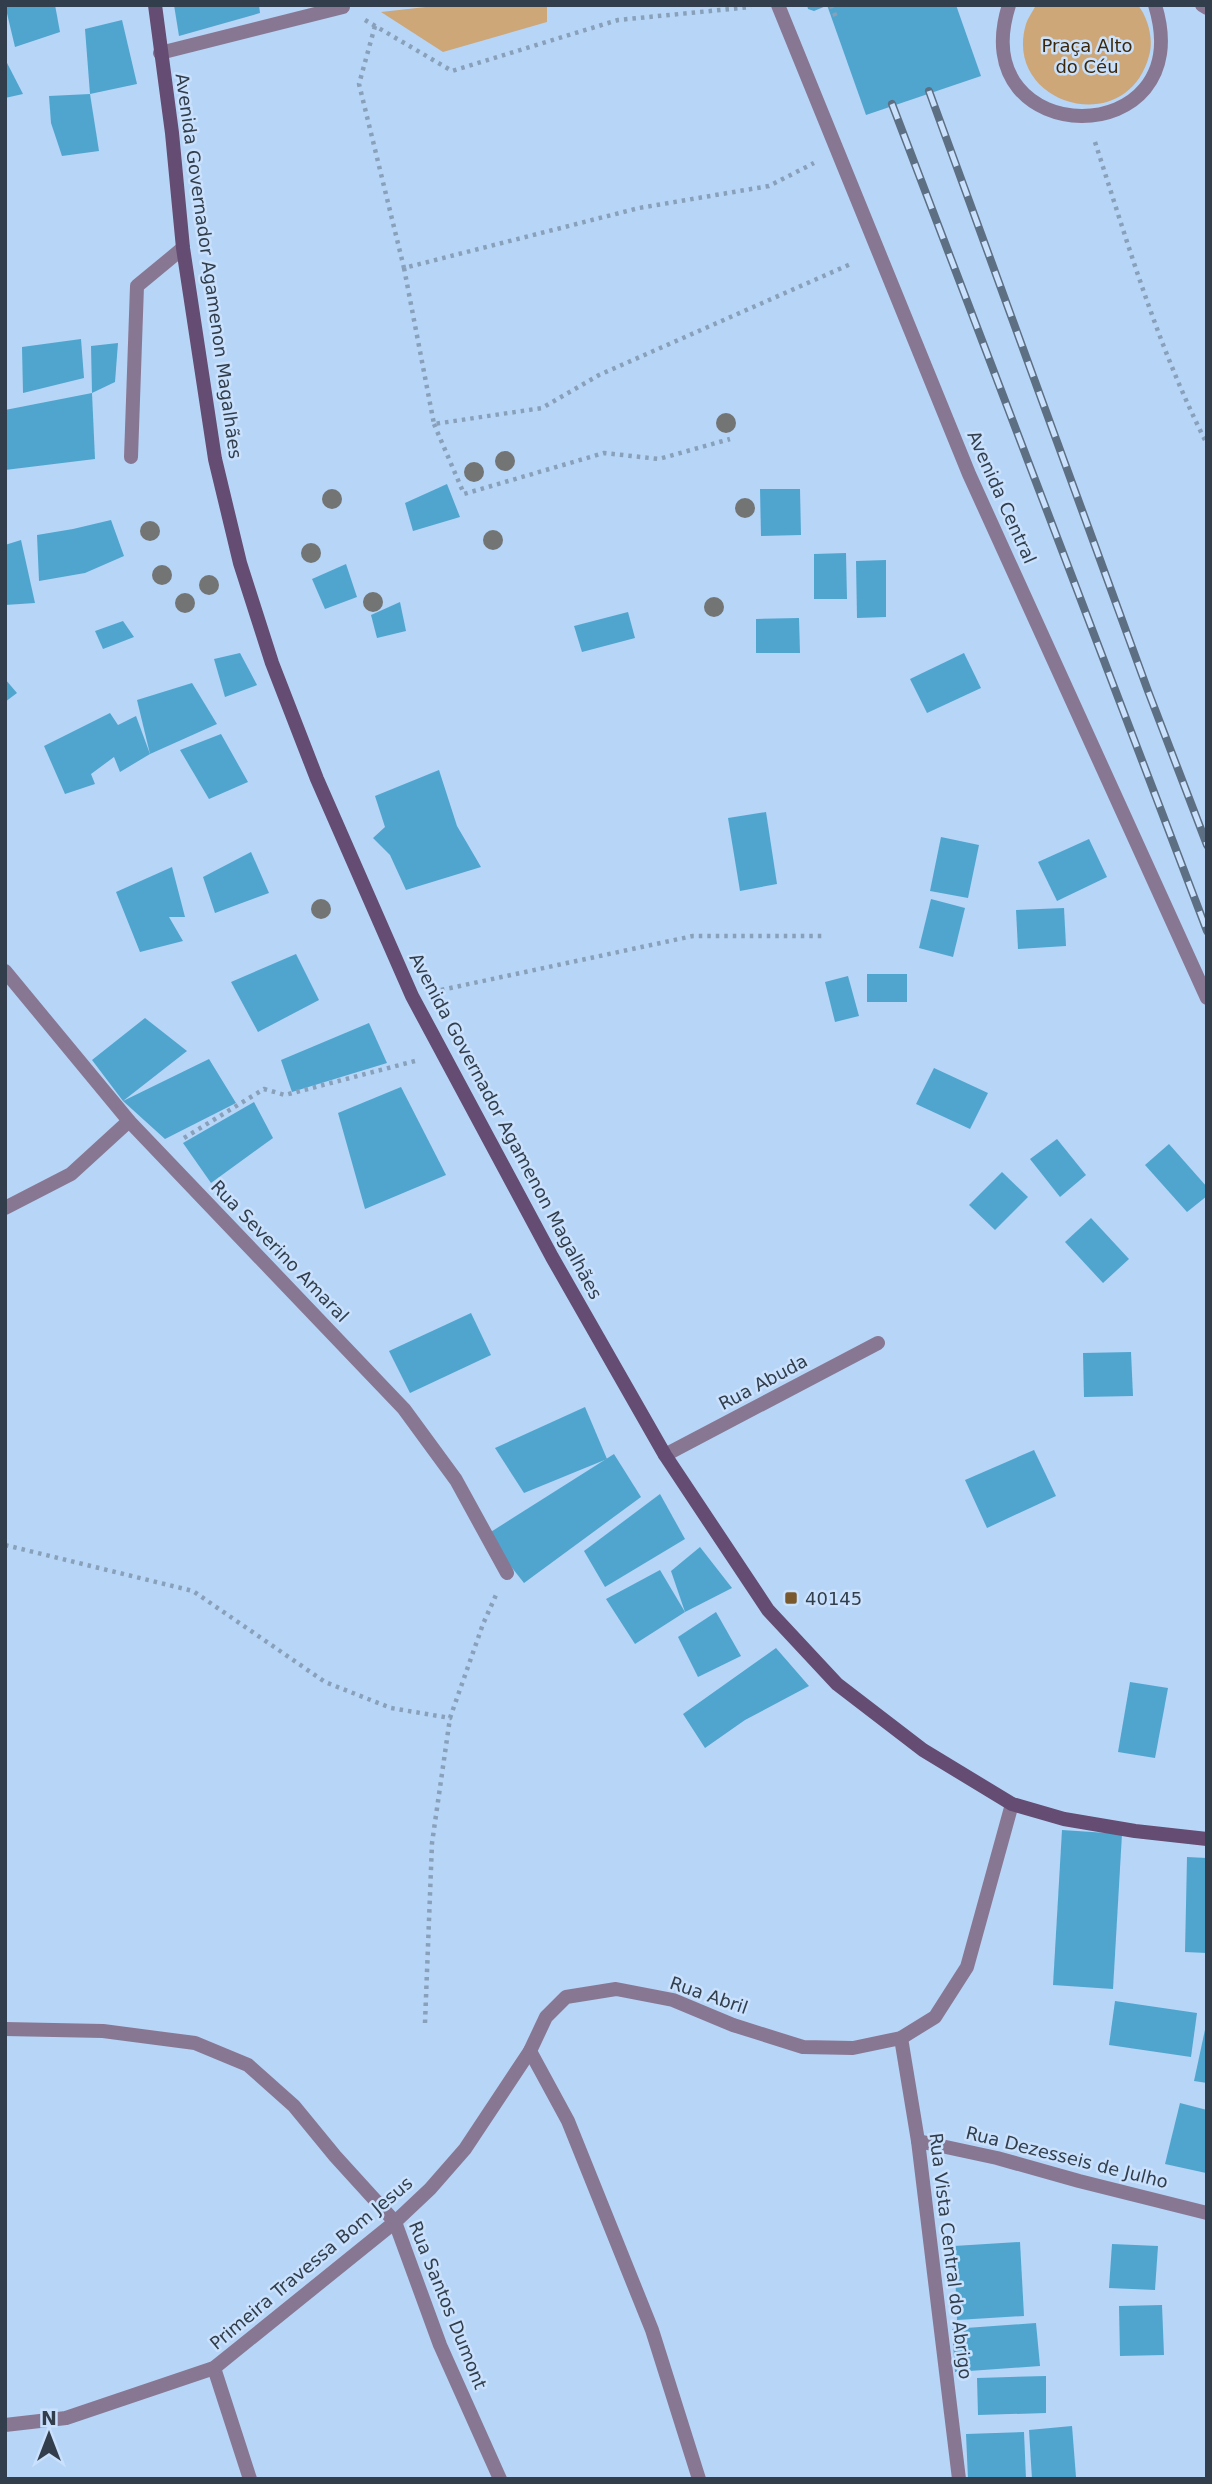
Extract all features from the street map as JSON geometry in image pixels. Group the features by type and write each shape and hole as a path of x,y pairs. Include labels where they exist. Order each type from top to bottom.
{"main road":[{"name":"Avenida Governador Agamenon Magalhães","path":"155,5 172,133 183,248 215,459 240,563 272,663 317,779 412,996 552,1257 665,1455 768,1610 836,1684 923,1750 1012,1804 1064,1819 1207,1839"}],"street":[{"name":"Avenida Central","path":"778,5 969,474 1207,998"},
{"path":"1009,5 1003,26 1003,50 1009,72 1022,92 1041,107 1063,116 1087,118 1109,114 1128,103 1144,88 1156,69 1162,48 1161,26 1155,5"},
{"path":"1202,5 1207,8"},
{"path":"160,53 343,7"},
{"path":"131,457 137,286 183,248"},
{"name":"Rua Severino Amaral","path":"5,971 129,1121 404,1409 456,1480 507,1573"},
{"path":"5,1208 71,1174 129,1121"},
{"name":"Rua Abuda","path":"665,1455 878,1343"},
{"path":"901,2038 935,2017 967,1967 1012,1804"},
{"name":"Rua Abril","path":"466,2149 530,2051 546,2017 566,1997 615,1989 673,2000 733,2025 803,2047 853,2048 901,2038"},
{"name":"Rua Santos Dumont","path":"5,2029 103,2031 195,2043 248,2065 294,2106 395,2222 440,2345 500,2479"},
{"name":"Rua Vista Central do Abrigo","path":"901,2038 918,2141 959,2479"},
{"path":"530,2051 568,2121 652,2330 699,2479"},
{"name":"Rua Dezesseis de Julho","path":"918,2141 997,2158 1207,2213"},
{"name":"Primeira Travessa Bom Jesus","path":"5,2425 66,2418 214,2368 395,2222 466,2149"},
{"path":"214,2368 250,2479"}],"path":[{"path":"831,5 837,20"},
{"path":"343,7 452,71 618,20 757,7"},
{"path":"374,26 359,84 404,268 434,424 464,494 604,453 659,459 730,439"},
{"path":"1087,118 1135,268 1186,404 1207,444"},
{"path":"404,268 639,208 769,186 837,152"},
{"path":"434,424 542,408 599,375 878,252"},
{"path":"412,996 692,936 825,936"},
{"path":"159,1153 264,1089 285,1095 443,1054"},
{"path":"5,1545 193,1591 325,1682 391,1708 450,1718"},
{"path":"425,2023 432,1843 450,1718 483,1624 507,1573"}],"green space":[{"path":"444,5 547,5 547,22 443,52 381,12"},
{"name":"Praça Alto do Céu","path":"1036,5 1138,5 1145,16 1151,43 1149,56 1136,82 1117,98 1094,104 1070,102 1048,92 1032,75 1023,52 1026,24"}],"building":[{"path":"5,5 55,5 60,32 15,47"},
{"path":"174,5 259,5 260,13 179,36"},
{"path":"807,5 826,6 814,11 808,9"},
{"path":"827,5 956,5 981,76 866,115"},
{"path":"122,20 137,84 90,94 85,29"},
{"path":"5,59 23,94 5,98"},
{"path":"90,94 99,151 62,156 51,123 49,96"},
{"path":"81,339 84,378 23,393 22,347"},
{"path":"118,343 115,382 92,393 91,346"},
{"path":"92,393 95,459 5,470 5,410"},
{"path":"447,484 460,517 413,531 405,503"},
{"path":"760,489 800,489 801,535 761,536"},
{"path":"111,520 124,556 85,573 39,581 37,535"},
{"path":"21,540 35,603 5,605 5,545"},
{"path":"846,553 847,599 814,599 814,554"},
{"path":"886,560 886,617 857,618 856,561"},
{"path":"346,564 357,597 325,609 312,579"},
{"path":"400,602 406,631 377,638 371,615"},
{"path":"628,612 635,638 582,652 574,626"},
{"path":"799,618 800,653 756,653 756,619"},
{"path":"123,621 134,637 103,649 95,631"},
{"path":"240,653 257,685 225,697 214,659"},
{"path":"964,653 981,688 927,713 910,679"},
{"path":"5,679 17,693 5,702"},
{"path":"192,683 217,724 150,754 137,700"},
{"path":"110,713 118,725 136,716 150,754 120,772 114,757 91,774 95,784 65,794 44,746"},
{"path":"221,734 248,782 209,799 180,750"},
{"path":"439,770 457,826 481,867 406,890 390,855 373,838 385,827 375,796"},
{"path":"766,812 777,884 740,891 728,818"},
{"path":"941,837 979,845 968,898 930,891"},
{"path":"1089,839 1107,877 1057,901 1038,862"},
{"path":"251,852 269,893 215,913 203,877"},
{"path":"172,867 185,917 169,917 183,941 140,952 116,892"},
{"path":"931,899 965,908 953,957 919,948"},
{"path":"1064,908 1066,946 1018,949 1016,910"},
{"path":"296,954 319,1000 258,1032 231,982"},
{"path":"867,974 907,974 907,1002 867,1002"},
{"path":"848,976 859,1016 835,1022 825,982"},
{"path":"145,1018 187,1051 123,1101 92,1060"},
{"path":"369,1023 387,1063 292,1092 281,1060"},
{"path":"209,1059 236,1103 165,1139 123,1101"},
{"path":"934,1068 988,1093 970,1129 916,1104"},
{"path":"401,1087 446,1175 365,1209 338,1113"},
{"path":"254,1102 273,1138 211,1183 183,1143"},
{"path":"1057,1139 1086,1175 1060,1197 1030,1159"},
{"path":"1169,1144 1207,1187 1207,1196 1187,1212 1145,1165"},
{"path":"1002,1172 1028,1197 995,1230 969,1205"},
{"path":"1091,1218 1129,1259 1103,1283 1065,1242"},
{"path":"471,1313 491,1355 410,1393 389,1351"},
{"path":"1131,1352 1133,1396 1084,1397 1083,1353"},
{"path":"585,1407 607,1459 524,1493 495,1448"},
{"path":"1034,1450 1056,1496 987,1528 965,1480"},
{"path":"614,1454 641,1497 524,1583 486,1535"},
{"path":"660,1494 685,1539 605,1587 584,1551"},
{"path":"700,1547 732,1588 685,1612 671,1571"},
{"path":"660,1570 685,1612 635,1644 606,1599"},
{"path":"716,1612 741,1656 698,1677 678,1637"},
{"path":"776,1648 809,1686 745,1720 705,1748 683,1714"},
{"path":"1130,1682 1168,1688 1155,1758 1118,1752"},
{"path":"1062,1830 1122,1834 1113,1989 1053,1985"},
{"path":"1187,1857 1207,1858 1207,1953 1185,1952"},
{"path":"1115,2001 1197,2013 1191,2057 1109,2045"},
{"path":"1207,2026 1207,2083 1194,2081"},
{"path":"1180,2103 1207,2110 1206,2173 1165,2164"},
{"path":"1020,2242 1024,2316 957,2320 954,2246"},
{"path":"1112,2244 1158,2246 1155,2290 1109,2288"},
{"path":"1162,2305 1164,2355 1120,2356 1119,2306"},
{"path":"1036,2323 1040,2366 955,2372 952,2329"},
{"path":"1046,2376 1046,2413 978,2415 977,2378"},
{"path":"1072,2426 1076,2477 1032,2479 1029,2430"},
{"path":"1024,2432 1026,2479 968,2479 966,2434"}],"railway":[{"path":"929,91 1207,845"},
{"path":"892,104 1207,931"}],"place":[{"name":"40145","path":"791,1598"}]}
